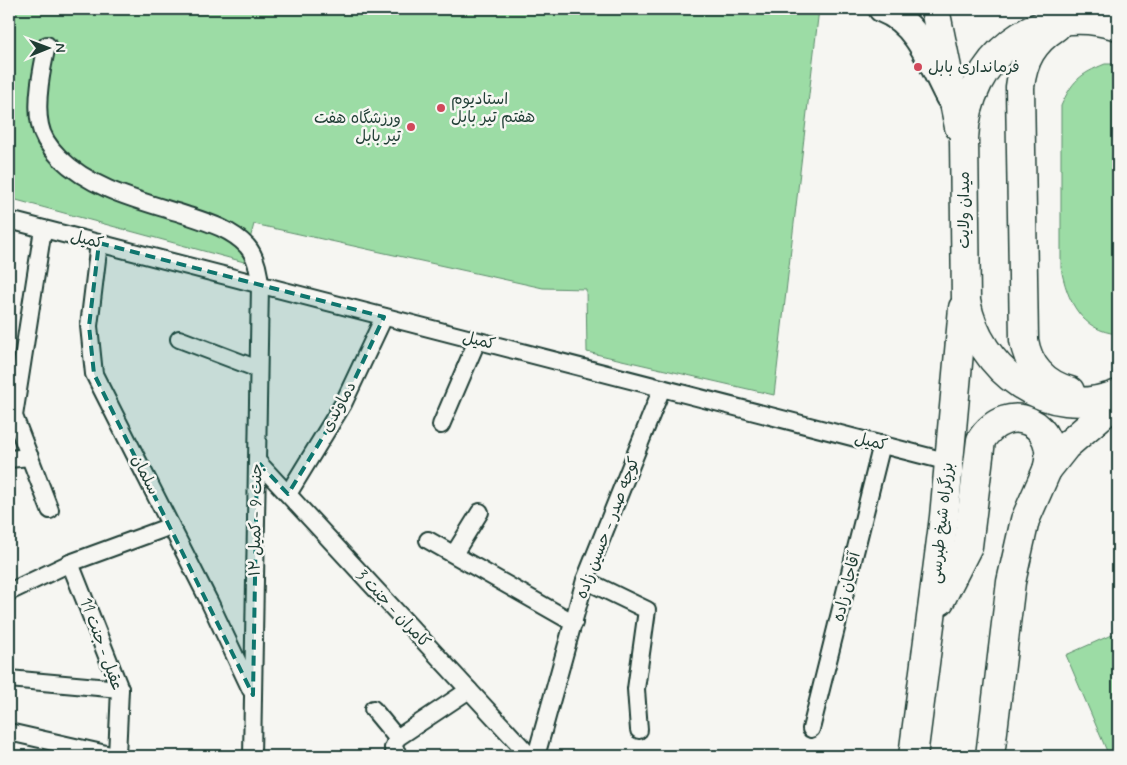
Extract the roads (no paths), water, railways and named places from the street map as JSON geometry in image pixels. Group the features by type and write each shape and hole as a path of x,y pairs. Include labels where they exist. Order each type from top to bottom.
{"highway":[{"path":"935,9 964,151"},
{"path":"1082,14 1058,26 1034,45 1025,62 1021,80 1024,340 1028,359 1043,377 1054,384 1076,393 1118,394"},
{"name":"میدان ولایت","path":"1115,25 1082,14 1057,21 1031,30 1008,44 988,64 969,100 964,127 965,289 971,324 981,345 995,364 1012,379 1032,391 1066,400 1090,401 1118,394"},
{"name":"بزرگراه شیخ طبرسی","path":"913,756 949,462 965,289"},
{"path":"1047,470 1078,434 1118,401"},
{"path":"931,620 968,546 981,440 993,426 1010,419 1030,422 1046,437 1050,448 1047,470 1025,520 1016,556 990,756"}],"main road":[{"path":"882,9 898,16 912,30 955,108"}],"street":[{"name":"جنت 9 - کمیل ۱۲","path":"47,45 40,78 39,122 42,135 55,153 73,171 116,192 209,222 233,234 248,246 256,262 260,285 252,756"},
{"name":"کمیل","path":"9,220 949,462"},
{"path":"43,229 15,369 14,416 50,510"},
{"name":"سلمان","path":"99,243 89,326 94,374 171,526 253,695"},
{"name":"دماوندی","path":"288,494 343,404 384,316"},
{"path":"179,340 258,369"},
{"path":"441,425 477,340"},
{"name":"کوچه صدر - حسین زاده","path":"536,756 585,580 662,388"},
{"name":"آقاجان زاده","path":"811,728 882,444"},
{"path":"9,459 30,457"},
{"name":"کامران - جنت 3","path":"257,461 530,756"},
{"path":"454,554 480,512"},
{"path":"9,592 70,564 171,526"},
{"path":"428,540 574,623"},
{"name":"عقیل - جنت 11","path":"70,564 120,689 116,756"},
{"path":"585,580 647,610 636,689 639,730"},
{"path":"9,679 120,689"},
{"path":"400,756 393,748 397,738 469,690"},
{"path":"373,709 397,738"},
{"path":"9,732 116,756"}],"place":[{"name":"فرمانداری بابل","path":"918,67"},
{"name":"استادیوم هفتم تیر بابل","path":"441,108"},
{"name":"ورزشگاه هفت تیر بابل","path":"411,127"}]}
